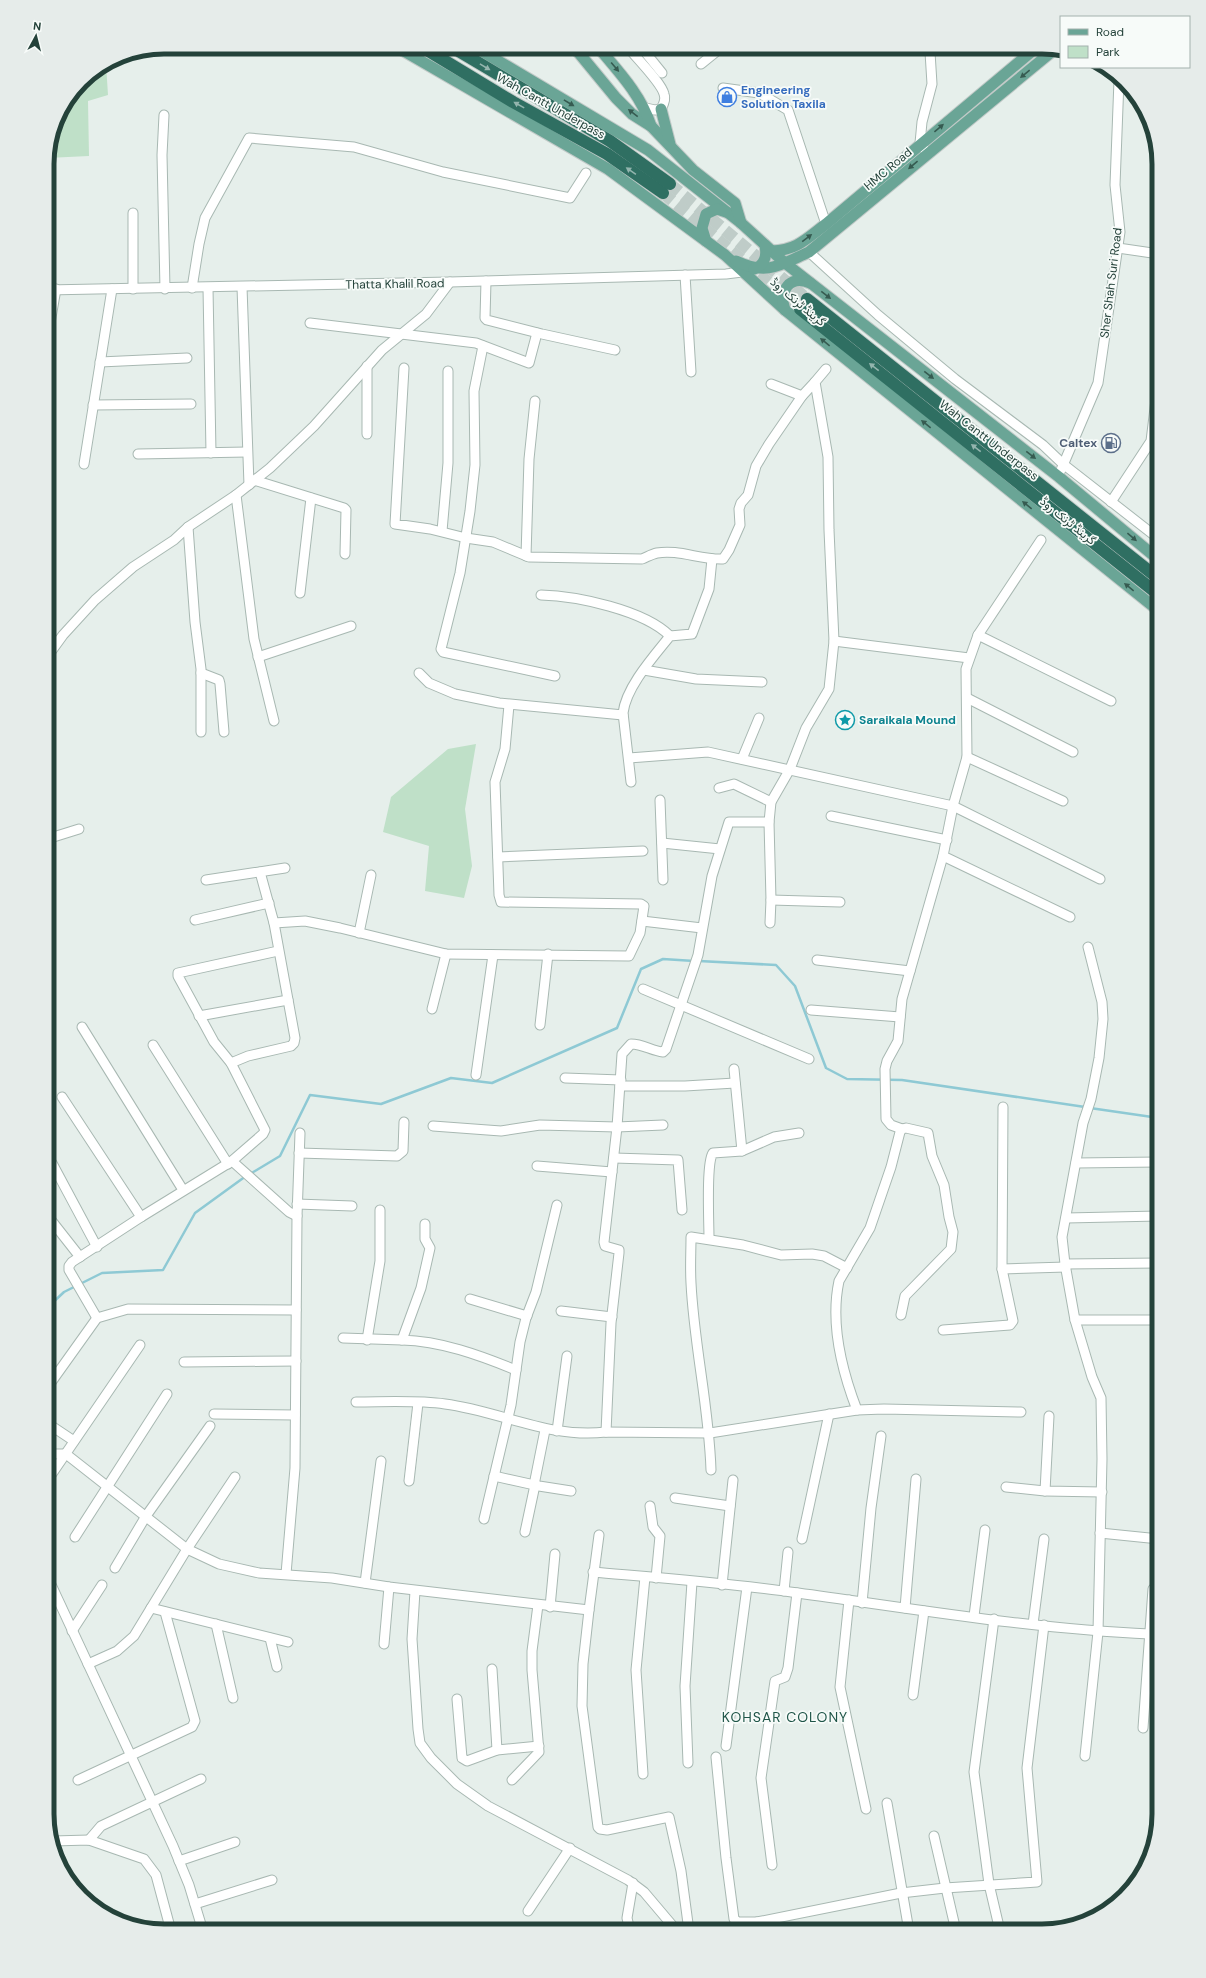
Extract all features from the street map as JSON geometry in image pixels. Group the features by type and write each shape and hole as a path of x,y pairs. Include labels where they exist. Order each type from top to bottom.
{"highway":[{"name":"Wah Cantt Underpass","path":"434,54 513,102 666,188 610,141 464,54"},
{"name":"Wah Cantt Underpass","path":"1152,574 804,304 1152,589"}],"main road":[{"name":"گرینڈ ٹرنک روڈ","path":"409,54 608,169 706,241 725,256 785,310 1152,605"},
{"name":"گرینڈ ٹرنک روڈ","path":"487,54 648,150 741,223 785,263 1059,477 1152,554"},
{"path":"580,54 616,98 632,114 651,126 693,170 735,203 741,223"},
{"path":"604,54 646,108 651,126"},
{"name":"HMC Road","path":"768,248 783,250 795,247 826,224 920,143 1028,54"},
{"name":"HMC Road","path":"754,269 765,269 785,263 809,252 1049,54"},
{"path":"661,109 670,145"},
{"path":"706,241 702,228 706,214 717,209 728,213"},
{"path":"725,256 754,269 761,265 768,248"},
{"path":"785,310 782,297 784,291 790,283 797,280 813,284"}],"street":[{"path":"634,54 663,90 665,99 661,109 654,110 646,108"},
{"path":"647,54 662,73"},
{"path":"701,64 713,54"},
{"path":"926,154 920,143 922,122 932,84 930,54"},
{"name":"Sher Shah Suri Road","path":"1059,477 1062,464 1098,383 1120,232 1115,185 1119,85"},
{"path":"723,88 759,92 788,110 826,224"},
{"path":"164,115 162,155 165,289"},
{"path":"192,288 205,218 249,138 253,137 354,147 443,172 570,198 586,174"},
{"path":"133,213 133,289"},
{"path":"1118,248 1152,253"},
{"path":"809,252 878,315 955,378 1043,445 1062,464 1152,534"},
{"name":"Thatta Khalil Road","path":"54,290 165,289 450,282 742,272"},
{"path":"685,275 691,372"},
{"path":"486,281 487,320 537,333 616,350"},
{"path":"54,647 63,634 95,600 133,567 174,540 188,527 236,495 314,426 382,350 426,314 450,282"},
{"path":"242,287 247,452 251,483"},
{"path":"208,288 211,452"},
{"path":"84,464 112,289"},
{"path":"865,325 878,315"},
{"path":"310,323 476,343 529,363 537,333"},
{"path":"483,346 474,391 475,470 466,538 460,573 442,649 443,652 555,676"},
{"path":"100,362 187,358"},
{"path":"367,366 367,434"},
{"path":"404,368 395,524 442,531 466,538 493,542 526,556 642,559 656,553 669,552 712,559 723,559 729,550 740,525 739,509 741,503 748,495 756,466 768,444 802,396 826,369"},
{"path":"442,531 448,463 448,371"},
{"path":"770,923 771,900 769,822 771,802 790,769 806,728 829,689 834,641 829,530 828,457 815,382"},
{"path":"771,384 802,396"},
{"path":"526,556 529,459 536,401"},
{"path":"94,405 191,404"},
{"path":"1111,502 1151,441 1152,433"},
{"path":"138,454 247,452"},
{"path":"251,483 311,498 346,510 345,554"},
{"path":"236,495 258,657 274,721"},
{"path":"300,593 311,498"},
{"path":"188,527 195,622 201,673 201,732"},
{"path":"901,1315 905,1296 951,1249 953,1232 944,1185 932,1156 928,1133 902,1129 891,1125 886,1119 886,1061 898,1041 902,999 943,856 953,806 967,757 966,669 969,658 978,635 1041,540"},
{"path":"631,782 624,704 644,670 670,636 692,634 709,589 712,559"},
{"path":"541,595 571,597 616,609 662,628 670,636"},
{"path":"258,657 351,626"},
{"path":"978,635 1111,701"},
{"path":"834,641 969,658"},
{"path":"644,670 696,679 762,682"},
{"path":"201,673 218,680 220,684 224,732"},
{"path":"419,673 429,683 455,694 509,705 624,715"},
{"path":"967,698 1073,752"},
{"path":"274,923 305,921 446,954 493,956 548,954 628,956 640,933 645,910 644,906 641,904 501,902 499,895 495,782 505,749 509,705"},
{"path":"742,759 759,718"},
{"path":"629,758 708,752 953,806 1100,879"},
{"path":"967,757 1064,801"},
{"path":"719,788 734,784 771,802"},
{"path":"660,800 663,880"},
{"path":"831,816 947,840"},
{"path":"606,1432 612,1317 619,1250 605,1246 604,1242 617,1127 622,1054 626,1047 631,1044 637,1044 663,1052 695,967 712,876 729,822 769,822"},
{"path":"54,838 79,829"},
{"path":"662,843 720,849"},
{"path":"498,857 643,851"},
{"path":"943,856 1070,918"},
{"path":"206,880 285,868"},
{"path":"231,1063 248,1056 291,1046 294,1043 274,923 260,872"},
{"path":"359,933 372,875"},
{"path":"771,900 840,902"},
{"path":"195,920 269,903"},
{"path":"642,921 702,928"},
{"path":"1085,1756 1098,1632 1102,1492 1101,1398 1092,1377 1075,1320 1065,1265 1062,1237 1083,1123 1091,1099 1099,1058 1103,1019 1102,1002 1088,947"},
{"path":"94,1315 68,1270 69,1266 80,1257 183,1190 233,1164 263,1134 265,1130 231,1063 214,1042 178,976 178,973 278,951"},
{"path":"432,1009 446,954"},
{"path":"540,1025 548,954"},
{"path":"476,1076 493,956"},
{"path":"817,960 910,970"},
{"path":"643,989 682,1004 809,1059"},
{"path":"199,1016 288,1000"},
{"path":"811,1010 900,1017"},
{"path":"82,1027 183,1190"},
{"path":"153,1044 233,1164 289,1212 297,1216"},
{"path":"734,1069 742,1151"},
{"path":"565,1078 620,1083 685,1086 735,1083"},
{"path":"62,1097 141,1217"},
{"path":"943,1330 1010,1325 1013,1321 1002,1270 1003,1107"},
{"path":"299,1153 397,1156 403,1151 404,1122"},
{"path":"433,1126 501,1131 540,1125 617,1127 663,1125"},
{"path":"857,1410 849,1389 838,1338 838,1287 870,1228 902,1129"},
{"path":"286,1574 295,1468 297,1204 300,1132"},
{"path":"709,1238 709,1174 711,1155 713,1153 742,1151 774,1137 799,1133"},
{"path":"614,1158 678,1160 682,1210"},
{"path":"1076,1163 1152,1162"},
{"path":"537,1166 612,1172"},
{"path":"54,1167 97,1247"},
{"path":"297,1204 352,1206"},
{"path":"484,1519 511,1404 520,1342 527,1316 536,1292 557,1205"},
{"path":"367,1340 380,1261 380,1210"},
{"path":"1066,1218 1152,1216"},
{"path":"54,1224 80,1257"},
{"path":"402,1340 421,1288 430,1248 425,1239 425,1224"},
{"path":"711,1470 710,1433 690,1282 691,1237 709,1238 781,1255 812,1254 824,1256 847,1268"},
{"path":"1002,1270 1065,1265 1152,1263"},
{"path":"470,1299 527,1316"},
{"path":"54,1377 94,1315 128,1309 296,1310"},
{"path":"561,1311 612,1317"},
{"path":"1075,1320 1152,1320"},
{"path":"343,1338 367,1340 421,1340 478,1355 516,1370"},
{"path":"54,1471 140,1345"},
{"path":"557,1431 567,1356"},
{"path":"184,1362 296,1361"},
{"path":"75,1537 167,1394"},
{"path":"356,1402 444,1404 507,1418 545,1430 591,1434 606,1432 710,1433 857,1410 884,1409 1021,1412"},
{"path":"408,1481 418,1403"},
{"path":"214,1414 295,1415"},
{"path":"802,1539 829,1414"},
{"path":"1045,1491 1049,1416"},
{"path":"115,1568 146,1516 210,1426"},
{"path":"54,1428 74,1441"},
{"path":"525,1532 545,1430"},
{"path":"862,1603 871,1508 881,1436"},
{"path":"54,1454 66,1454 187,1549 219,1564 258,1573 332,1578 389,1587 550,1607 589,1610"},
{"path":"365,1583 381,1461"},
{"path":"494,1476 571,1491"},
{"path":"88,1664 117,1651 134,1636 187,1549 235,1477"},
{"path":"905,1608 916,1479"},
{"path":"722,1585 733,1480"},
{"path":"1006,1487 1045,1491 1102,1492"},
{"path":"675,1498 730,1506"},
{"path":"650,1506 653,1527 660,1536 656,1578"},
{"path":"974,1616 985,1530"},
{"path":"1100,1533 1152,1538"},
{"path":"599,1535 593,1572 583,1664 582,1706 598,1827 600,1829 607,1830 669,1817 681,1871 688,1924"},
{"path":"1034,1624 1044,1540"},
{"path":"784,1591 788,1552"},
{"path":"550,1607 555,1554"},
{"path":"593,1572 784,1591 862,1603 1098,1632 1152,1633"},
{"path":"643,1774 636,1670 645,1577"},
{"path":"688,1762 685,1686 692,1582"},
{"path":"72,1631 102,1585"},
{"path":"384,1644 389,1587"},
{"path":"726,1746 747,1587"},
{"path":"415,1590 412,1640 420,1742 431,1758 457,1784 488,1806 610,1868 633,1883 644,1892 671,1924"},
{"path":"54,1591 179,1861 201,1924"},
{"path":"772,1865 762,1793 762,1763 775,1682 785,1677 788,1668 797,1593"},
{"path":"849,1600 840,1686 866,1809"},
{"path":"512,1780 539,1752 532,1664 538,1605"},
{"path":"151,1608 288,1642"},
{"path":"913,1695 924,1611"},
{"path":"78,1780 192,1727 195,1721 165,1612"},
{"path":"994,1619 974,1772 989,1884 998,1924"},
{"path":"216,1624 233,1698"},
{"path":"716,1757 726,1858 734,1919 738,1922 757,1922 901,1893 989,1884 1037,1882 1027,1768 1044,1625"},
{"path":"270,1638 277,1667"},
{"path":"1143,1728 1152,1657"},
{"path":"492,1669 497,1750"},
{"path":"457,1699 462,1758 467,1761 497,1750 539,1746"},
{"path":"89,1840 101,1826 201,1779"},
{"path":"887,1803 907,1924"},
{"path":"934,1836 954,1924"},
{"path":"58,1841 89,1840 144,1859 156,1875 169,1924"},
{"path":"179,1861 235,1842"},
{"path":"528,1911 570,1848"},
{"path":"195,1904 272,1880"},
{"path":"628,1924 626,1918 633,1883"}],"green space":[{"path":"106,71 108,95 88,101 89,156 54,158 58,135 65,115 81,91 91,81"},
{"path":"476,744 465,809 472,866 464,898 425,891 429,846 383,832 391,797 448,749"}],"waterway":[{"path":"250,1174 280,1156 310,1095 381,1104 451,1078 492,1083 617,1028 641,969 663,959 694,961"},
{"path":"699,961 776,965 795,986 826,1068 847,1079 902,1080 1085,1107"},
{"path":"1090,1108 1152,1117"},
{"path":"54,1301 64,1292 102,1273 163,1270 195,1213 246,1176"}],"tunnel":[{"path":"670,184 807,299"},
{"path":"663,193 800,309"}],"place":[{"name":"Engineering Solution Taxila","path":"727,97"},
{"name":"Caltex","path":"1111,443"},
{"name":"Saraikala Mound","path":"845,720"}],"district":[{"name":"KOHSAR COLONY","path":"785,1717"}]}
